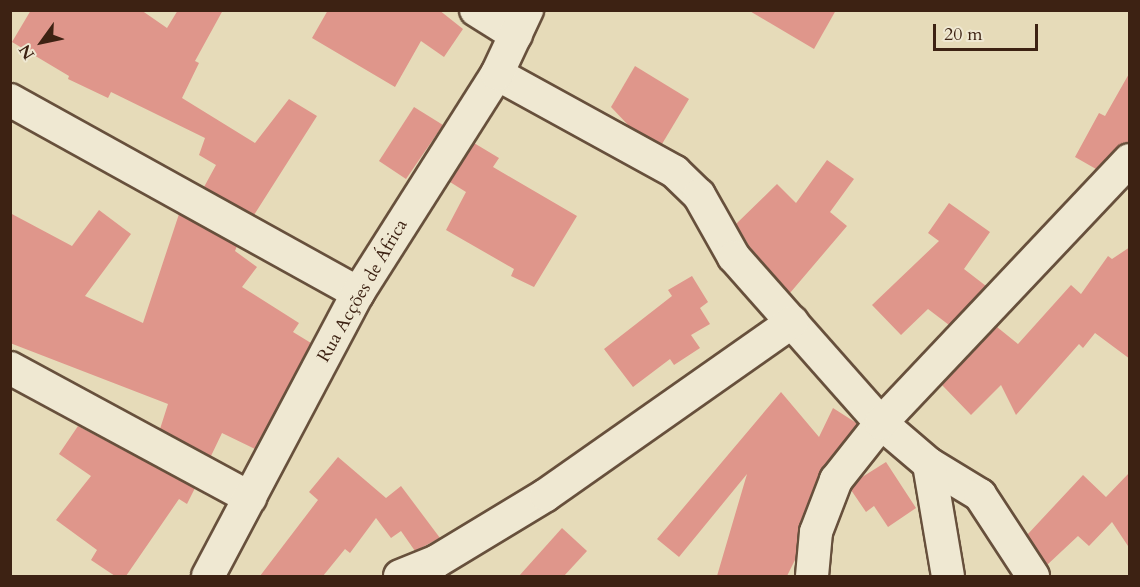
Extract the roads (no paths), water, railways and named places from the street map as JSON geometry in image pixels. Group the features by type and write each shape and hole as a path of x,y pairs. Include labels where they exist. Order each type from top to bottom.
{"street":[{"path":"476,10 521,22"},
{"name":"Rua Acções de África","path":"208,576 357,293 497,74 521,22"},
{"path":"497,74 675,172 699,195 734,257 881,423 929,464 980,495 1033,576"},
{"path":"10,100 357,293"},
{"path":"812,576 816,532 836,480 881,423 1130,160"},
{"path":"400,576 437,561 546,495 792,322"},
{"path":"10,368 250,498"},
{"path":"929,464 948,576"}]}
